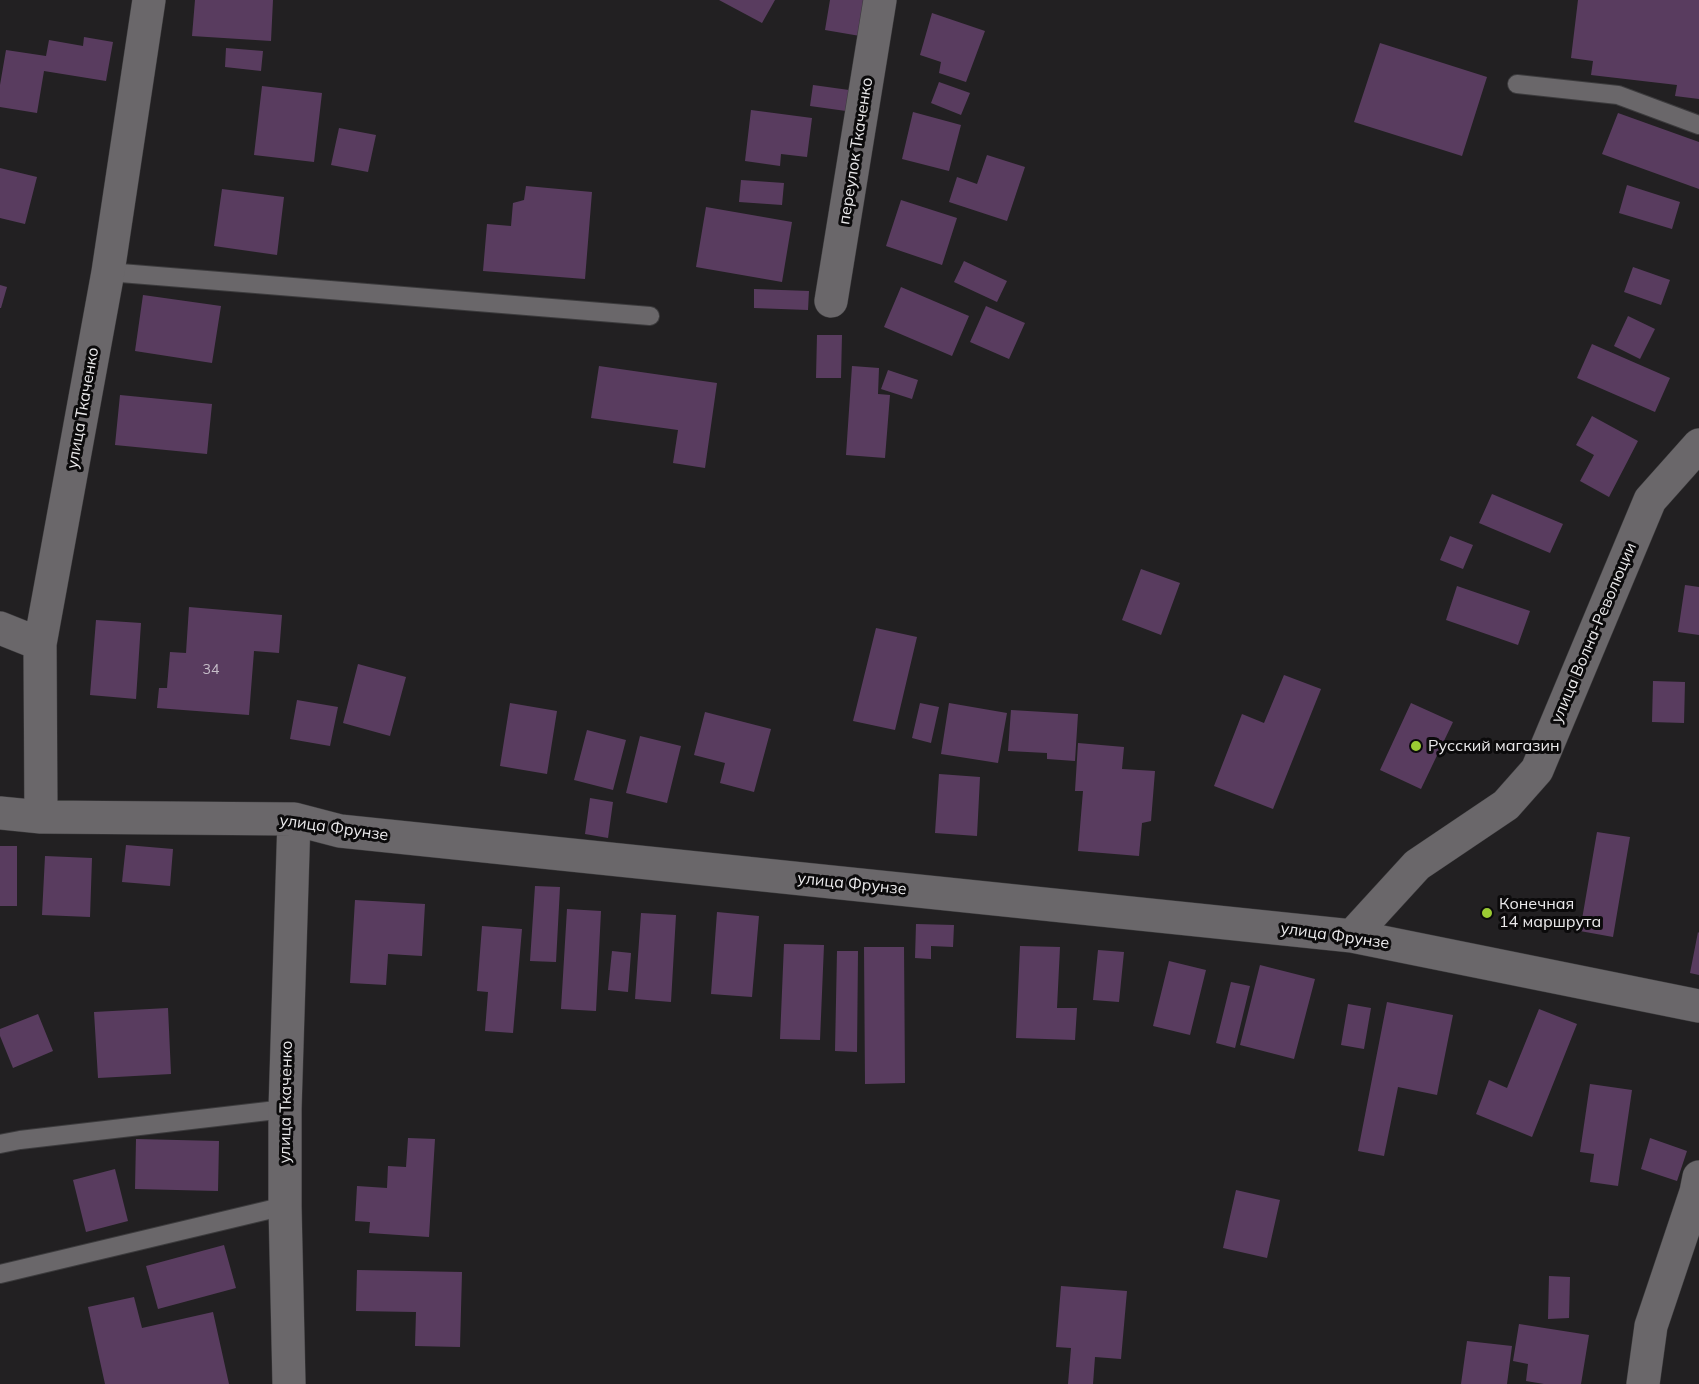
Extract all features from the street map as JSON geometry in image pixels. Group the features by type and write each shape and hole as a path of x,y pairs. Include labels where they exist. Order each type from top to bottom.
{"street":[{"name":"улица Ткаченко","path":"41,817 40,644 108,272 149,0"},
{"name":"переулок Ткаченко","path":"831,301 880,0"},
{"name":"улица Волна-Революции","path":"1352,936 1417,865 1506,805 1537,770 1650,500 1699,445"},
{"path":"0,628 40,644"},
{"name":"улица Фрунзе","path":"0,813 41,817 294,819 352,832 1352,936 1699,1006"},
{"name":"улица Ткаченко","path":"289,1384 285,1109 294,819"},
{"path":"1642,1384 1651,1326 1699,1177"}],"lane":[{"path":"1517,84 1618,95 1699,125"},
{"path":"108,272 650,316"},
{"path":"0,1144 285,1109"},
{"path":"0,1274 285,1206"}],"building":[{"path":"195,0 273,0 271,41 192,36"},
{"path":"719,0 775,0 762,23"},
{"path":"830,0 866,0 860,36 825,30"},
{"path":"1578,0 1699,0 1699,99 1675,96 1677,85 1591,75 1593,61 1571,58"},
{"path":"932,13 985,31 966,82 939,73 941,62 920,55"},
{"path":"84,37 113,42 106,81 44,71 37,113 0,107 0,85 6,50 46,56 49,40 83,46"},
{"path":"1380,43 1487,77 1462,156 1354,122"},
{"path":"226,48 263,51 261,71 225,67"},
{"path":"939,82 970,93 961,115 931,103"},
{"path":"813,85 849,90 846,111 810,106"},
{"path":"262,86 322,93 314,162 254,155"},
{"path":"751,110 812,118 807,157 781,154 780,166 745,161"},
{"path":"913,112 961,125 949,171 902,159"},
{"path":"1618,113 1699,142 1699,189 1602,154"},
{"path":"339,128 376,135 368,172 331,165"},
{"path":"987,155 1025,167 1007,221 949,202 957,177 977,184"},
{"path":"0,168 37,177 25,224 0,218"},
{"path":"741,180 784,183 782,205 739,202"},
{"path":"1627,185 1680,202 1672,229 1619,213"},
{"path":"526,186 592,192 585,279 483,271 487,224 511,226 513,203 524,200"},
{"path":"222,189 284,197 277,255 214,246"},
{"path":"901,200 957,218 942,265 886,246"},
{"path":"706,207 792,222 782,282 696,267"},
{"path":"964,261 1007,281 997,302 954,282"},
{"path":"1633,267 1670,280 1661,305 1624,292"},
{"path":"0,285 7,287 1,308 0,308"},
{"path":"901,287 969,316 952,356 884,327"},
{"path":"754,289 809,291 808,310 754,308"},
{"path":"143,295 221,306 212,363 135,351"},
{"path":"986,306 1025,323 1009,359 970,342"},
{"path":"1628,316 1655,329 1640,359 1614,346"},
{"path":"817,335 842,335 841,378 816,378"},
{"path":"1592,344 1670,378 1655,412 1577,378"},
{"path":"599,366 717,383 705,468 673,463 678,430 591,418"},
{"path":"852,366 879,368 878,394 890,395 885,458 846,455"},
{"path":"888,370 918,380 912,399 881,389"},
{"path":"120,395 212,404 207,454 115,445"},
{"path":"1592,416 1638,441 1609,497 1580,481 1594,455 1576,445"},
{"path":"1492,494 1563,524 1550,553 1479,523"},
{"path":"1450,536 1473,545 1463,569 1440,560"},
{"path":"1141,569 1180,583 1161,635 1122,620"},
{"path":"1685,585 1699,587 1699,635 1678,632"},
{"path":"1457,586 1530,611 1518,645 1446,620"},
{"path":"189,607 282,615 279,653 254,651 249,715 157,708 159,688 167,688 170,652 186,653"},
{"path":"96,620 141,623 136,699 90,695"},
{"path":"876,628 917,637 895,730 853,721"},
{"path":"358,664 406,677 390,736 343,723"},
{"path":"1284,675 1321,689 1273,809 1214,786 1242,714 1264,723"},
{"path":"1653,681 1685,682 1684,723 1652,722"},
{"path":"297,700 338,707 330,746 290,739"},
{"path":"510,703 557,711 547,774 500,766"},
{"path":"920,703 939,707 931,743 912,738"},
{"path":"949,703 1007,713 998,763 941,754"},
{"name":"Русский магазин","path":"1411,703 1453,722 1421,789 1380,770"},
{"path":"1011,710 1078,714 1075,761 1047,759 1047,753 1008,751"},
{"path":"705,712 771,729 754,792 720,783 725,763 694,755"},
{"path":"587,730 626,740 613,790 574,780"},
{"path":"640,736 681,746 667,803 626,793"},
{"path":"1078,743 1124,747 1122,769 1155,771 1151,821 1142,823 1139,856 1078,851 1083,791 1075,791"},
{"path":"939,774 980,777 977,836 935,833"},
{"path":"590,798 613,802 608,838 585,834"},
{"path":"1597,832 1630,837 1613,937 1580,931"},
{"path":"126,845 173,849 170,886 122,882"},
{"path":"0,846 17,846 17,906 0,906"},
{"path":"45,856 92,858 90,917 42,915"},
{"path":"535,886 560,887 556,962 530,961"},
{"path":"355,900 425,904 422,956 388,954 386,985 350,983"},
{"path":"567,909 601,911 596,1011 561,1009"},
{"path":"717,912 759,916 752,997 711,994"},
{"path":"641,913 676,915 671,1002 635,999"},
{"path":"916,924 954,925 953,947 931,946 931,959 915,958"},
{"path":"482,926 522,929 513,1033 485,1031 488,992 477,991"},
{"path":"1699,933 1699,975 1690,973"},
{"path":"784,944 824,945 820,1040 780,1039"},
{"path":"1020,946 1060,947 1057,1008 1077,1008 1075,1040 1016,1038"},
{"path":"864,947 904,947 905,1083 865,1084"},
{"path":"1098,950 1124,952 1119,1002 1093,1000"},
{"path":"612,951 631,953 628,992 608,990"},
{"path":"837,951 858,951 857,1052 835,1051"},
{"path":"1169,961 1206,970 1190,1035 1153,1026"},
{"path":"1260,965 1315,979 1294,1059 1240,1045"},
{"path":"1231,982 1250,986 1235,1048 1216,1043"},
{"path":"1387,1002 1453,1015 1437,1095 1398,1087 1384,1156 1358,1151"},
{"path":"1348,1004 1371,1008 1364,1049 1341,1045"},
{"path":"168,1008 171,1074 98,1078 94,1012"},
{"path":"1539,1009 1577,1024 1532,1137 1476,1114 1489,1080 1507,1088"},
{"path":"38,1014 53,1051 13,1068 0,1036 0,1029"},
{"path":"1590,1084 1632,1090 1618,1186 1590,1182 1594,1154 1580,1152"},
{"path":"408,1138 435,1139 429,1237 369,1233 370,1222 355,1221 357,1186 387,1188 388,1166 406,1167"},
{"path":"1650,1138 1687,1151 1677,1181 1641,1169"},
{"path":"136,1139 219,1141 218,1191 135,1189"},
{"path":"115,1169 128,1221 86,1232 73,1180"},
{"path":"1236,1190 1280,1200 1267,1258 1223,1248"},
{"path":"224,1245 236,1288 158,1309 146,1266"},
{"path":"357,1270 462,1272 460,1347 415,1346 416,1312 356,1311"},
{"path":"1549,1276 1570,1277 1569,1318 1548,1319"},
{"path":"1061,1286 1127,1291 1121,1359 1095,1357 1093,1384 1068,1384 1071,1348 1056,1347"},
{"path":"134,1297 142,1328 213,1312 229,1384 105,1384 88,1307"},
{"path":"1519,1324 1589,1335 1581,1384 1544,1384 1526,1381 1528,1364 1513,1361"},
{"path":"1467,1341 1512,1346 1507,1384 1461,1384"}],"place":[{"name":"Русский магазин","path":"1416,746"},
{"name":"Конечная 14 маршрута","path":"1487,913"}]}
